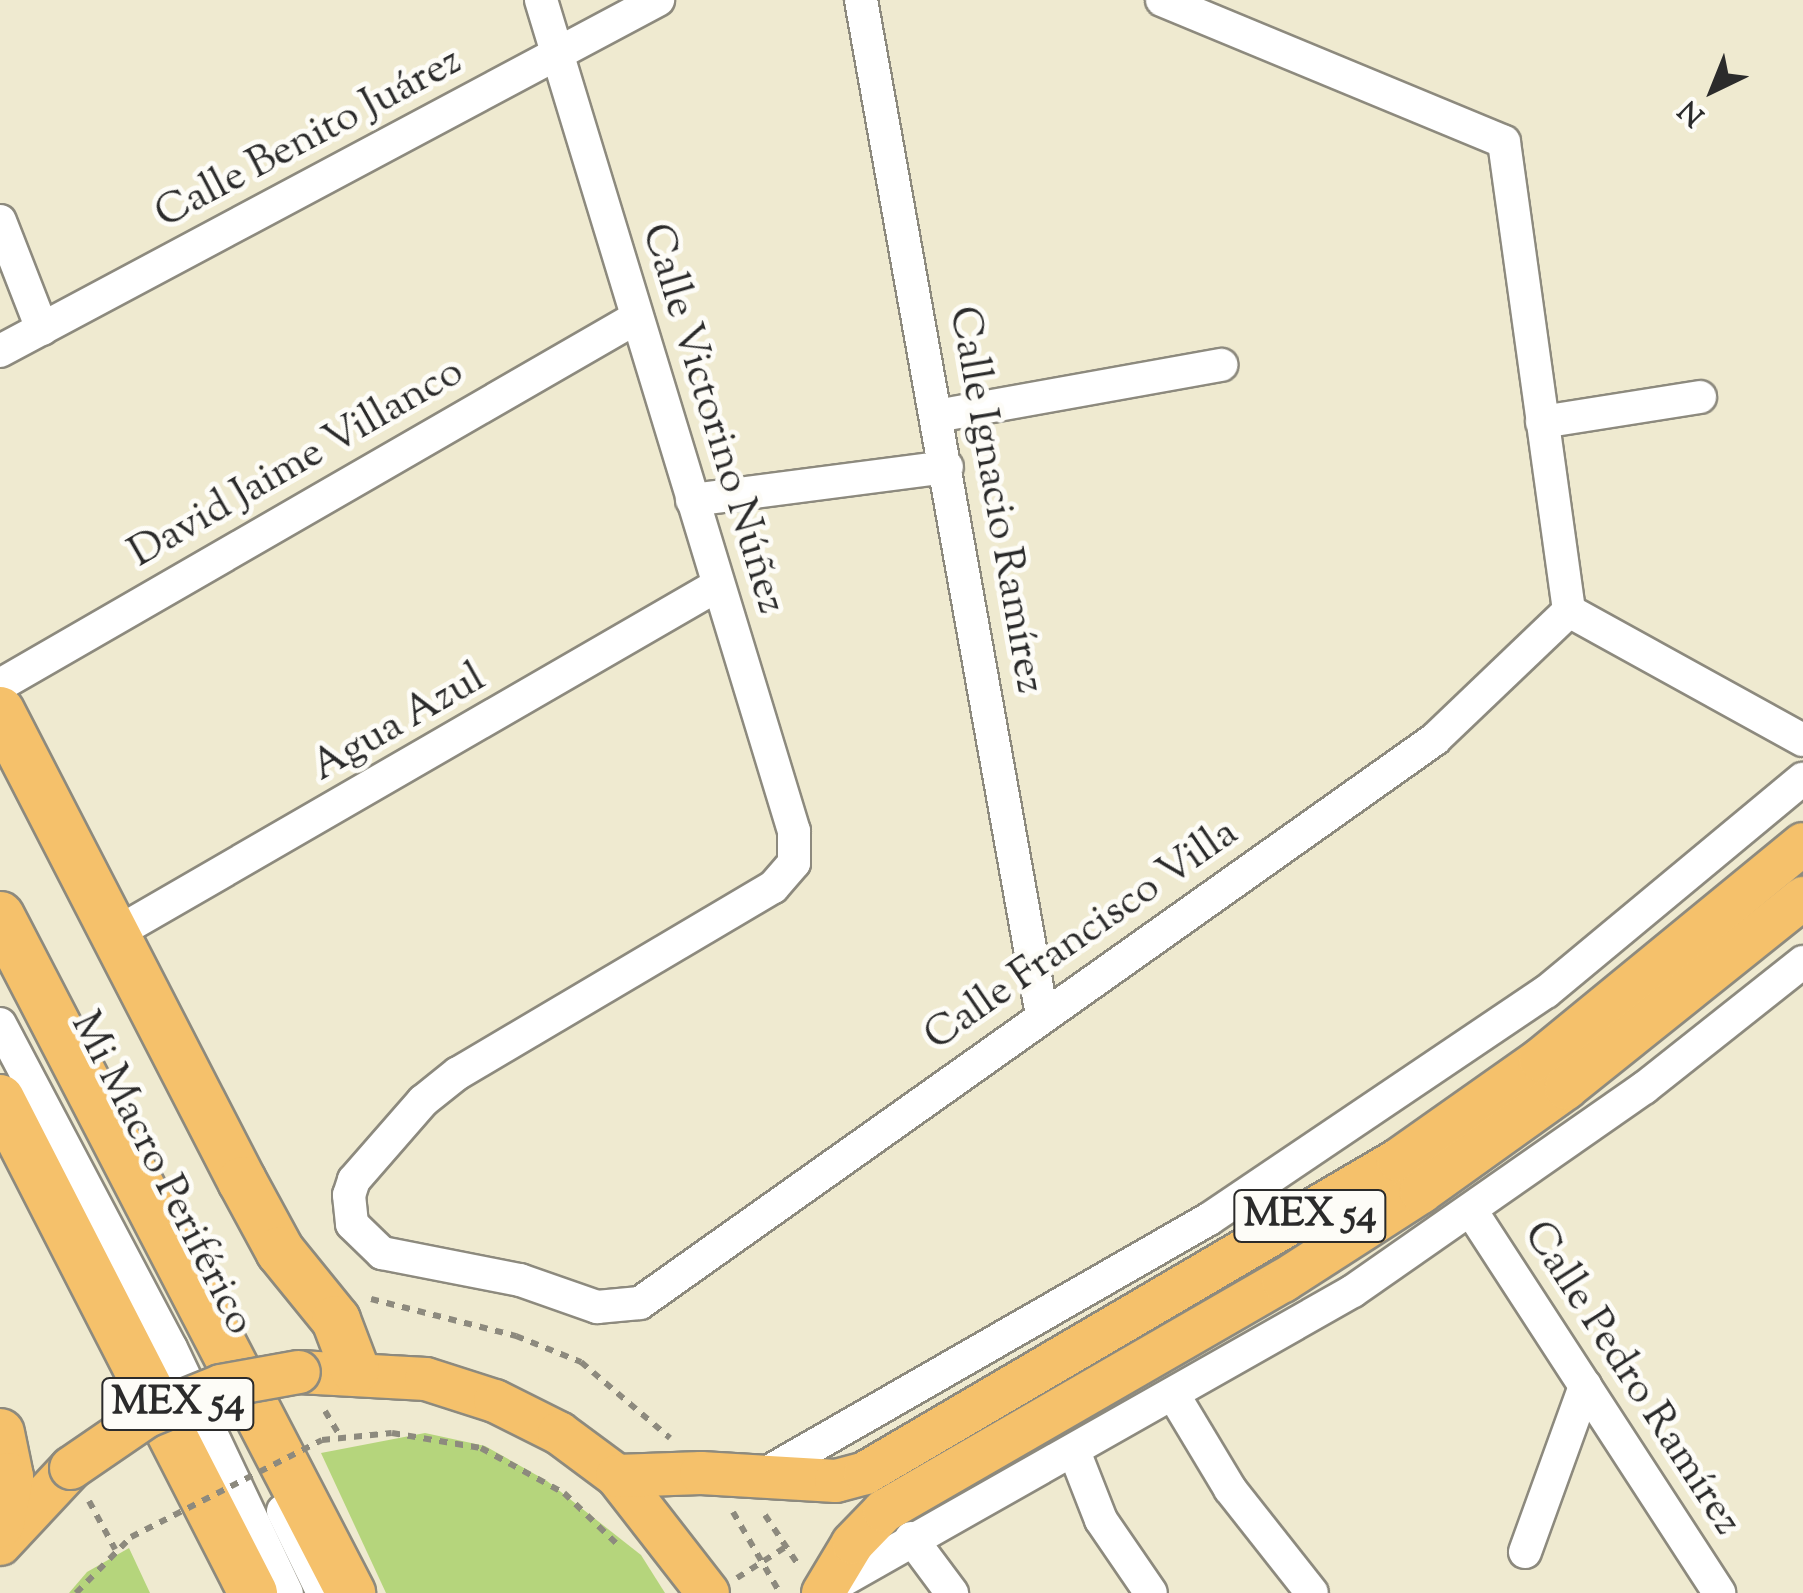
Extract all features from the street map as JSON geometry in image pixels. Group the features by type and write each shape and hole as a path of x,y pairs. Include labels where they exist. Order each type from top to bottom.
{"highway":[{"path":"0,711 118,932 242,1181 280,1251 336,1320 355,1370"},
{"path":"0,916 351,1593"},
{"path":"0,1099 253,1593"},
{"path":"0,1433 10,1477 0,1523"}],"main road":[{"name":"MEX 54","path":"617,1476 749,1474 836,1480 865,1473 1299,1222 1540,1060 1803,844"},
{"name":"MEX 54","path":"818,1587 884,1511 1283,1281 1421,1192 1566,1088 1803,898"},
{"name":"MEX 54","path":"0,1544 71,1468 146,1416 221,1386 300,1372 355,1370 426,1379 495,1401 559,1434 617,1476 719,1588"}],"street":[{"name":"Calle Victorino Núñez","path":"540,0 794,831 794,863 773,887 458,1073 423,1101 354,1180 352,1224 382,1253 520,1280 598,1308 626,1309"},
{"name":"Calle Benito Juárez","path":"0,351 658,0"},
{"name":"Calle Ignacio Ramírez","path":"862,0 1042,1015"},
{"path":"1162,0 1504,142 1568,610 1803,740"},
{"path":"0,220 42,329"},
{"name":"David Jaime Villanco","path":"0,685 636,318"},
{"path":"938,416 1221,365"},
{"path":"1542,422 1700,397"},
{"path":"692,500 947,467"},
{"name":"Agua Azul","path":"118,932 718,585"},
{"name":"Calle Francisco Villa","path":"626,1309 652,1297 1042,1015 1435,739 1568,610"},
{"path":"749,1474 1210,1219 1546,992 1803,779"},
{"name":"Mi Macro Periférico","path":"0,958 164,1262 323,1593"},
{"path":"818,1587 1074,1451 1353,1290 1472,1212 1801,968"},
{"name":"Mi Macro Periférico","path":"0,1024 170,1348 287,1593"},
{"name":"Calle Pedro Ramírez","path":"1472,1212 1719,1593"},
{"path":"1525,1552 1585,1386"},
{"path":"1173,1394 1230,1490 1312,1593"},
{"path":"1074,1451 1101,1520 1151,1593"},
{"path":"911,1538 952,1593"}],"path":[{"path":"76,1593 131,1537 322,1440 392,1432 481,1448 564,1493 633,1558"},
{"path":"749,1474 786,1546 818,1587"},
{"path":"719,1588 786,1546"}],"green space":[{"path":"425,1433 485,1446 547,1481 641,1555 665,1593 386,1593 321,1453"},
{"path":"129,1548 150,1593 69,1593 87,1572"}]}
